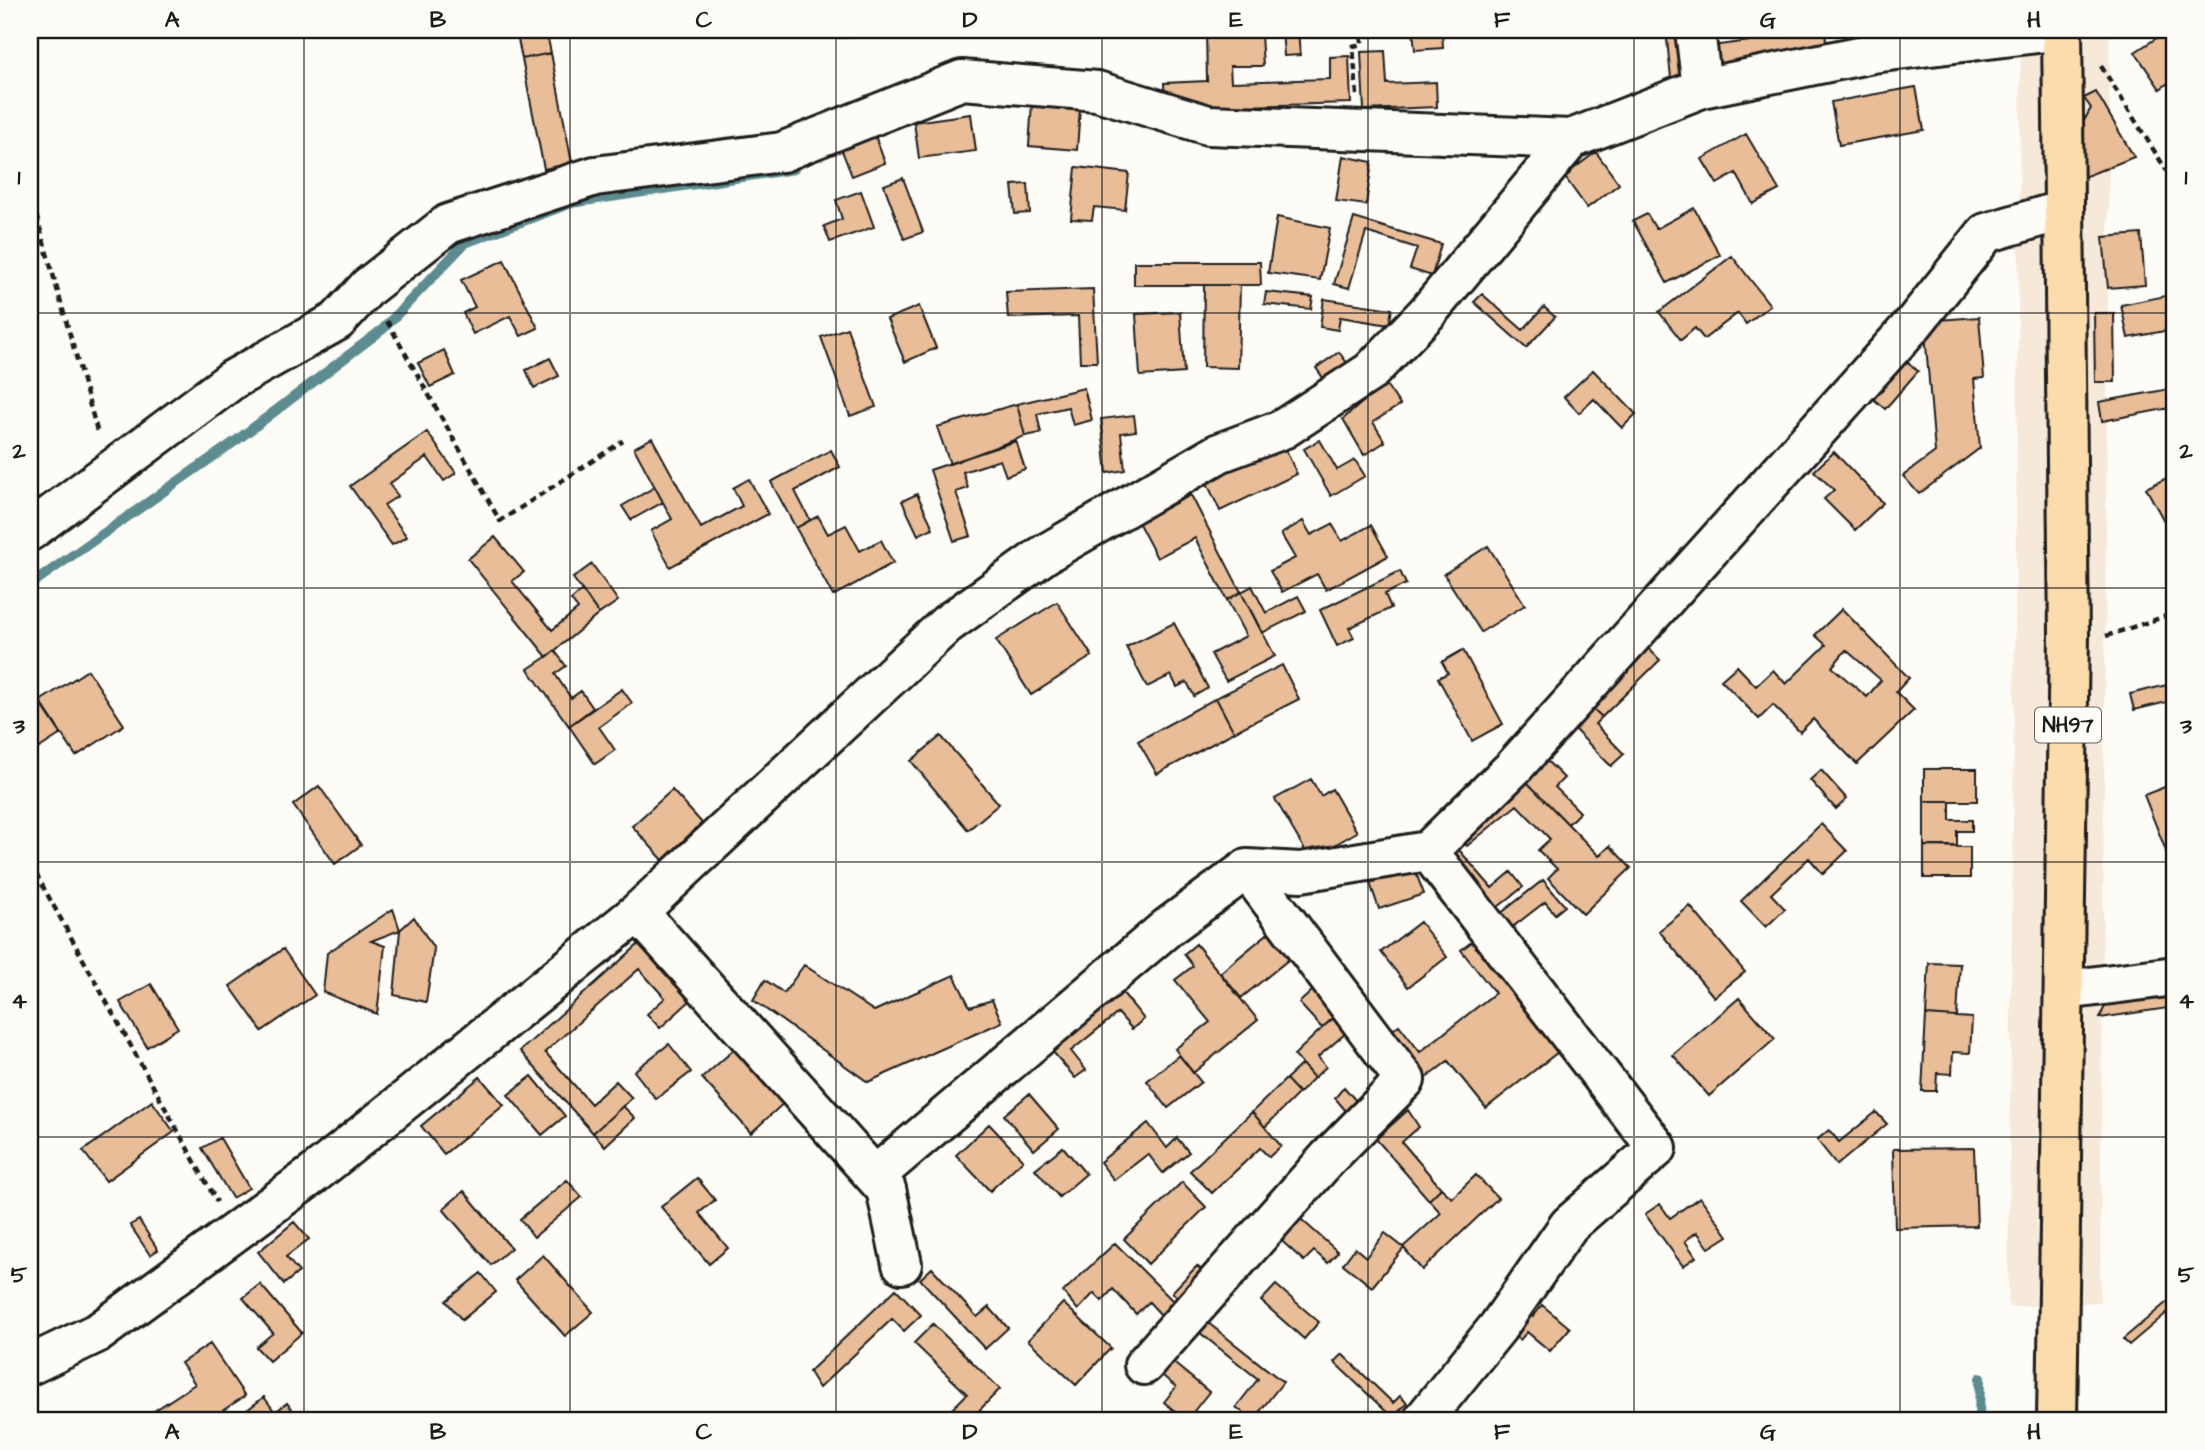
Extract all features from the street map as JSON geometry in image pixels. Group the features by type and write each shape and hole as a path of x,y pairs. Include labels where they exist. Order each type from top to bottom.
{"highway":[{"name":"NH97","path":"2057,1420 2069,635 2062,30"}],"street":[{"path":"1695,30 1702,88"},
{"path":"30,531 232,380 337,321 368,287 448,224 595,176 782,152 961,80 1097,91 1208,125 1571,139 1702,88 1873,53 2062,30"},
{"path":"30,1365 99,1332 314,1174 638,912 947,624 1045,554 1219,453 1283,429 1370,372 1426,313 1571,139"},
{"path":"875,1176 1168,927 1247,869 1301,872 1428,851 1513,768 1905,333 1986,233 2064,210"},
{"path":"1423,1420 1498,1327 1569,1225 1657,1148 1428,851"},
{"path":"1144,1365 1328,1158 1405,1080 1247,869"},
{"path":"638,912 886,1189 902,1264"},
{"path":"2065,990 2175,976"}],"path":[{"path":"1360,129 1353,46 1362,44 1361,30"},
{"path":"2101,65 2175,184"},
{"path":"30,193 109,472"},
{"path":"368,287 500,521 623,441"},
{"path":"2069,635 2109,636 2175,614"},
{"path":"30,863 235,1233"}],"shaded area":[{"path":"2021,30 2110,30 2100,1302 2008,1307"}],"building":[{"path":"516,30 595,30 548,39 551,53 522,59"},
{"path":"839,30 865,30 865,36 839,38"},
{"path":"1206,30 1223,30 1223,37 1261,35 1263,66 1230,66 1231,82 1330,79 1330,57 1349,56 1351,103 1165,108 1164,83 1207,81"},
{"path":"1282,30 1298,30 1300,55 1284,56"},
{"path":"1366,30 1392,30 1392,35 1366,37"},
{"path":"1413,30 1442,30 1443,48 1415,50"},
{"path":"1666,30 1685,30 1690,76 1671,78"},
{"path":"2169,30 2175,30 2175,78 2160,89 2135,52"},
{"path":"1825,31 1827,51 1714,66 1711,46"},
{"path":"1385,51 1387,84 1436,82 1437,107 1364,110 1361,52"},
{"path":"551,53 572,163 544,169 522,59"},
{"path":"1916,87 1924,130 1839,145 1831,102"},
{"path":"2096,92 2134,157 2071,182 2067,152 2091,108 2084,98"},
{"path":"1032,103 1080,107 1077,150 1029,146"},
{"path":"971,114 976,151 919,158 914,122"},
{"path":"873,130 885,163 852,176 839,143"},
{"path":"1746,134 1779,190 1753,204 1736,173 1717,184 1702,159"},
{"path":"1596,152 1619,184 1587,208 1564,176"},
{"path":"1343,156 1372,162 1366,205 1336,201"},
{"path":"1076,167 1129,173 1125,210 1094,207 1092,220 1071,219"},
{"path":"903,178 923,232 904,239 884,185"},
{"path":"1028,184 1030,213 1015,214 1012,185"},
{"path":"861,191 874,227 830,242 824,226 842,219 836,200"},
{"path":"1694,208 1720,255 1667,283 1633,221 1647,214 1656,229"},
{"path":"1277,217 1330,228 1320,280 1268,273"},
{"path":"1354,218 1441,244 1432,276 1410,269 1417,248 1366,232 1349,288 1334,284"},
{"path":"2141,234 2145,285 2108,288 2103,237"},
{"path":"1732,256 1770,305 1746,324 1738,313 1704,339 1695,328 1681,340 1659,312"},
{"path":"504,260 538,328 521,336 510,316 473,334 463,313 475,307 461,280"},
{"path":"1134,262 1260,262 1261,285 1134,285"},
{"path":"1204,285 1240,285 1238,368 1203,367"},
{"path":"1093,289 1097,362 1080,362 1078,316 1008,318 1006,292"},
{"path":"1266,292 1313,297 1311,309 1264,304"},
{"path":"1482,294 1523,330 1544,307 1555,317 1526,348 1474,302"},
{"path":"2175,294 2175,329 2128,338 2121,305"},
{"path":"1324,299 1392,309 1389,325 1340,317 1338,330 1320,327"},
{"path":"919,306 936,348 905,362 887,319"},
{"path":"1180,312 1184,373 1140,376 1136,314"},
{"path":"2094,313 2114,313 2115,382 2095,382"},
{"path":"1979,317 1984,378 1974,379 1980,448 1919,494 1903,476 1935,452 1924,321"},
{"path":"847,328 876,407 850,416 821,337"},
{"path":"444,350 455,375 430,387 418,363"},
{"path":"1339,352 1350,367 1327,383 1316,368"},
{"path":"550,358 559,376 534,388 526,370"},
{"path":"1903,358 1918,371 1885,409 1870,396"},
{"path":"1593,370 1636,414 1622,428 1594,399 1579,413 1564,397"},
{"path":"1385,383 1400,405 1373,422 1385,442 1364,455 1343,419"},
{"path":"1084,388 1092,420 1073,425 1068,407 1037,414 1041,433 1025,436 1017,404"},
{"path":"2175,388 2175,407 2102,421 2099,402"},
{"path":"1017,404 1025,436 950,464 937,427"},
{"path":"1134,415 1136,431 1121,433 1125,470 1107,473 1101,419"},
{"path":"427,432 456,473 444,481 427,457 389,484 398,496 384,505 407,537 392,545 350,486"},
{"path":"652,438 701,528 742,506 733,488 749,479 768,514 670,567 651,531 672,519 634,448"},
{"path":"1320,440 1337,470 1355,460 1365,476 1331,496 1304,449"},
{"path":"1016,441 1025,469 1006,476 1000,460 963,472 968,488 956,492 971,536 954,541 930,470"},
{"path":"1283,444 1297,474 1220,511 1206,481"},
{"path":"831,450 840,467 795,491 810,520 796,528 771,482"},
{"path":"1834,452 1883,503 1855,530 1824,499 1834,490 1814,471"},
{"path":"2175,474 2175,516 2164,521 2146,488"},
{"path":"655,487 663,502 631,520 622,506"},
{"path":"917,494 933,528 918,535 902,501"},
{"path":"1191,495 1241,592 1227,600 1195,538 1157,558 1138,522"},
{"path":"818,516 828,534 846,525 860,551 881,540 893,563 833,596 796,528"},
{"path":"1303,521 1311,535 1332,524 1342,541 1371,525 1388,556 1326,590 1317,574 1282,592 1270,571 1295,558 1281,534"},
{"path":"495,537 524,572 512,581 552,630 578,609 571,600 582,590 599,614 547,657 468,559"},
{"path":"1488,546 1525,605 1481,632 1444,574"},
{"path":"592,564 618,601 599,614 573,578"},
{"path":"1400,571 1406,584 1385,594 1391,608 1349,628 1354,638 1337,646 1320,610"},
{"path":"1252,586 1266,613 1298,596 1306,611 1262,633 1241,592"},
{"path":"1241,592 1275,656 1226,681 1211,654 1246,636 1227,600"},
{"path":"1057,602 1092,656 1031,695 996,640"},
{"path":"1842,609 1909,678 1896,692 1914,710 1857,764 1813,719 1800,732 1773,705 1759,719 1721,680 1737,666 1756,686 1773,670 1786,684 1826,645 1815,635","holes":["1846,650 1881,680 1867,697 1832,667"]},
{"path":"1174,623 1208,688 1194,696 1187,682 1177,687 1171,675 1147,687 1126,647"},
{"path":"1643,643 1660,660 1602,717 1585,701"},
{"path":"1463,650 1503,724 1472,741 1438,678 1448,673 1442,662"},
{"path":"555,651 566,666 555,674 571,698 581,691 593,708 569,726 528,669"},
{"path":"1282,665 1299,699 1234,732 1216,698"},
{"path":"88,670 124,725 76,756 40,701"},
{"path":"2175,683 2175,700 2134,710 2130,694"},
{"path":"622,689 632,703 599,727 615,750 595,764 569,726"},
{"path":"30,690 61,734 30,754"},
{"path":"1216,698 1234,732 1157,774 1138,741"},
{"path":"1585,701 1602,717 1595,724 1624,754 1611,766 1566,721"},
{"path":"941,736 999,804 968,830 911,761"},
{"path":"1542,756 1564,778 1555,787 1580,812 1568,824 1521,776"},
{"path":"1924,769 1977,769 1977,801 1924,801"},
{"path":"1821,770 1847,799 1836,809 1810,780"},
{"path":"1521,776 1599,856 1610,846 1631,868 1583,914 1548,878 1557,869 1538,850 1550,839 1517,805 1467,846 1455,833"},
{"path":"1311,779 1321,796 1332,789 1357,832 1310,859 1275,799"},
{"path":"2175,783 2175,853 2168,856 2144,795"},
{"path":"319,786 361,845 335,864 293,805"},
{"path":"672,790 702,823 663,860 632,826"},
{"path":"1924,801 1950,801 1950,820 1972,820 1972,831 1957,831 1957,846 1924,846"},
{"path":"1821,824 1847,851 1823,874 1809,858 1771,894 1785,909 1766,927 1741,901"},
{"path":"1453,843 1492,888 1511,872 1523,887 1493,911 1441,853"},
{"path":"1924,846 1970,847 1970,878 1924,878"},
{"path":"1414,868 1424,894 1379,909 1370,883"},
{"path":"1543,880 1565,906 1555,914 1545,902 1506,932 1495,918"},
{"path":"1690,906 1745,972 1714,997 1659,931"},
{"path":"393,909 400,930 371,941 385,946 377,1014 323,992 327,953"},
{"path":"414,917 434,949 426,1002 394,995 400,930"},
{"path":"1420,922 1447,957 1408,987 1381,952"},
{"path":"1272,930 1293,956 1241,998 1220,973"},
{"path":"1481,935 1567,1045 1486,1108 1448,1061 1421,1082 1385,1036 1399,1025 1420,1052 1495,993 1461,950"},
{"path":"639,944 690,1001 660,1028 647,1014 665,998 639,969 545,1052 591,1104 616,1081 632,1098 593,1133 520,1051"},
{"path":"1196,944 1258,1020 1193,1073 1175,1049 1210,1022 1175,980 1193,966 1184,954"},
{"path":"283,949 315,995 262,1031 230,986"},
{"path":"1929,963 1960,964 1957,1017 1926,1015"},
{"path":"804,965 874,1011 954,975 970,1007 992,1000 1002,1022 868,1082 753,1000 765,980 784,993"},
{"path":"151,984 178,1028 147,1047 120,1002"},
{"path":"1118,987 1144,1019 1132,1029 1118,1013 1071,1051 1086,1070 1075,1078 1048,1046"},
{"path":"2175,988 2175,1007 2100,1018 2108,998"},
{"path":"1313,990 1337,1015 1322,1028 1299,1003"},
{"path":"1739,998 1775,1039 1709,1096 1673,1055"},
{"path":"1341,1010 1353,1027 1318,1057 1326,1067 1314,1078 1294,1055"},
{"path":"1926,1015 1972,1018 1970,1053 1953,1052 1952,1074 1937,1073 1936,1091 1922,1091"},
{"path":"669,1044 691,1072 656,1099 634,1071"},
{"path":"738,1046 787,1100 751,1133 702,1078"},
{"path":"1179,1055 1201,1082 1168,1108 1147,1081"},
{"path":"1302,1064 1314,1078 1299,1093 1286,1079"},
{"path":"532,1076 565,1116 542,1135 508,1095"},
{"path":"480,1077 504,1105 444,1154 421,1126"},
{"path":"1286,1079 1299,1093 1265,1127 1252,1112"},
{"path":"1344,1087 1363,1109 1339,1135 1331,1125 1346,1111 1335,1098"},
{"path":"1029,1094 1059,1129 1034,1150 1004,1115"},
{"path":"152,1101 174,1132 106,1181 83,1151"},
{"path":"623,1106 635,1118 605,1146 593,1133"},
{"path":"1408,1110 1419,1127 1402,1142 1441,1188 1429,1200 1376,1139"},
{"path":"1252,1112 1281,1146 1269,1157 1260,1148 1212,1193 1190,1171"},
{"path":"1876,1112 1887,1124 1837,1165 1817,1140 1829,1130 1839,1142"},
{"path":"1148,1123 1167,1148 1177,1138 1189,1152 1163,1173 1148,1154 1114,1180 1100,1162"},
{"path":"989,1124 1023,1160 990,1191 956,1155"},
{"path":"220,1138 249,1188 232,1198 202,1148"},
{"path":"1063,1147 1086,1174 1059,1197 1035,1169"},
{"path":"1974,1148 1977,1226 1895,1228 1893,1149"},
{"path":"1476,1175 1498,1198 1422,1270 1403,1247 1441,1213 1429,1200 1441,1188 1452,1198"},
{"path":"697,1178 715,1200 699,1213 728,1248 709,1264 661,1207"},
{"path":"567,1180 582,1197 534,1237 520,1219"},
{"path":"1182,1182 1206,1207 1148,1264 1124,1239"},
{"path":"464,1191 511,1248 491,1265 443,1209"},
{"path":"1700,1197 1728,1236 1709,1248 1697,1232 1685,1241 1696,1257 1683,1266 1645,1214 1660,1204 1670,1218"},
{"path":"1294,1213 1338,1252 1328,1263 1314,1251 1304,1261 1275,1235"},
{"path":"139,1220 158,1250 150,1255 130,1225"},
{"path":"294,1222 309,1239 286,1257 299,1272 284,1284 258,1252"},
{"path":"1385,1233 1404,1248 1372,1287 1343,1264 1355,1248 1366,1257"},
{"path":"1115,1243 1174,1302 1161,1315 1149,1302 1136,1314 1113,1289 1102,1301 1094,1293 1078,1310 1063,1292"},
{"path":"543,1255 593,1312 565,1336 515,1280"},
{"path":"1197,1266 1211,1279 1185,1305 1172,1292"},
{"path":"932,1268 977,1317 989,1307 1008,1328 985,1349 920,1279"},
{"path":"481,1273 496,1292 462,1320 446,1301"},
{"path":"260,1284 302,1333 269,1361 256,1347 273,1333 243,1298"},
{"path":"1276,1285 1319,1322 1304,1339 1261,1301"},
{"path":"896,1289 921,1315 904,1331 892,1319 819,1388 809,1372"},
{"path":"2173,1297 2175,1306 2129,1345 2123,1339"},
{"path":"1063,1303 1111,1348 1076,1385 1028,1340"},
{"path":"1542,1305 1570,1328 1550,1351 1527,1332 1520,1340 1508,1333 1526,1311 1533,1317"},
{"path":"1207,1322 1283,1382 1253,1420 1236,1407 1258,1379 1199,1332"},
{"path":"933,1324 1000,1389 970,1420 941,1420 967,1394 914,1343"},
{"path":"210,1344 245,1396 208,1420 160,1420 154,1411 195,1384 181,1363"},
{"path":"1342,1354 1393,1403 1400,1396 1407,1403 1393,1418 1334,1362"},
{"path":"1170,1360 1209,1392 1194,1411 1206,1420 1185,1420 1164,1402 1176,1387 1157,1371"},
{"path":"264,1397 275,1412 287,1403 299,1419 234,1420"},
{"path":"154,1411 160,1420 140,1420"}],"waterway":[{"path":"30,585 237,440 383,329 465,243 571,203 794,169"},
{"path":"1979,1420 1980,1378"}]}
